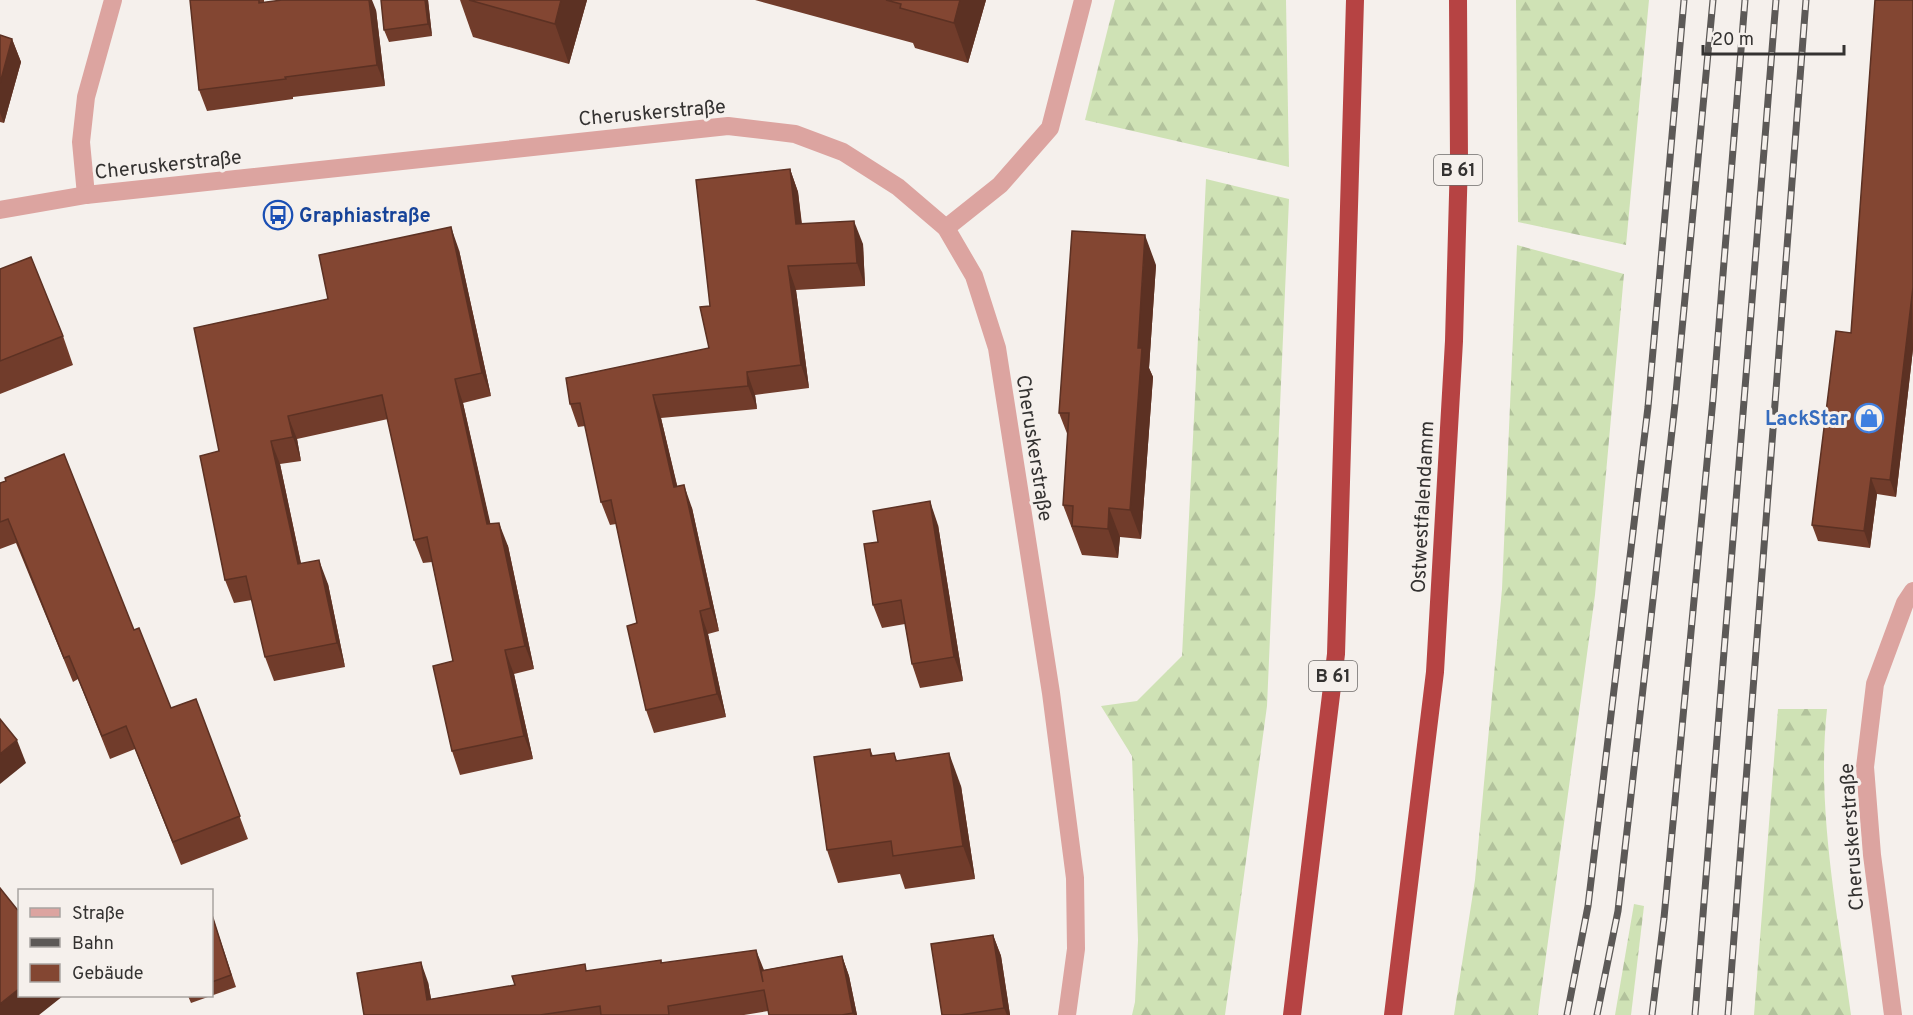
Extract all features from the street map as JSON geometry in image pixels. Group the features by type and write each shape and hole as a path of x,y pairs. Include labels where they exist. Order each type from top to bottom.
{"highway":[{"name":"B 61","path":"1292,1015 1336,654 1355,0"},
{"name":"Ostwestfalendamm","path":"1393,1015 1435,672 1454,341 1459,159 1458,0"}],"street":[{"path":"86,195 81,142 86,97 113,0"},
{"path":"946,228 1000,185 1050,128 1083,0"},
{"name":"Cheruskerstraße","path":"0,210 86,195 728,126 795,134 843,152 898,187 946,228 974,276 997,348 1047,670 1075,878 1076,949 1067,1015"},
{"name":"Cheruskerstraße","path":"1893,1015 1872,855 1865,767 1875,684 1905,603 1913,591"}],"green space":[{"path":"1115,0 1286,0 1289,167 1085,120"},
{"path":"1516,0 1649,0 1626,245 1518,222"},
{"path":"1206,179 1289,199 1267,706 1225,1015 1132,1015 1135,1002 1138,940 1132,756 1101,706 1137,701 1182,656"},
{"path":"1517,245 1624,274 1595,595 1538,1015 1454,1015 1475,880 1502,589"},
{"path":"1778,709 1827,709 1824,747 1826,824 1851,1015 1754,1015"},
{"path":"1634,904 1644,906 1631,1015 1615,1015"}],"building":[{"path":"190,0 259,0 259,3 282,0 369,0 377,65 199,90"},
{"path":"381,0 425,0 428,24 384,30"},
{"path":"469,0 561,0 555,24"},
{"path":"886,0 960,0 954,23 900,8 901,4"},
{"path":"1875,0 1913,0 1913,287 1890,480 1871,478 1864,531 1812,525 1836,331 1851,333"},
{"path":"0,35 12,39 0,83"},
{"path":"790,169 796,224 854,221 857,263 788,266 801,365 747,372 748,386 653,395 674,487 684,485 711,608 700,611 717,694 646,710 627,626 637,623 611,500 601,502 580,403 570,404 566,378 709,348 700,307 710,306 696,180"},
{"path":"451,227 482,373 455,379 487,524 499,523 525,646 505,650 524,736 452,751 433,666 453,661 427,537 414,540 382,395 288,416 293,437 271,441 298,564 319,560 337,643 265,657 246,576 225,580 200,456 219,451 194,328 328,299 319,255"},
{"path":"1072,231 1145,235 1138,348 1142,348 1130,510 1109,508 1108,529 1072,526 1073,506 1063,505 1069,413 1059,413"},
{"path":"31,257 63,336 0,361 0,269"},
{"path":"64,454 134,630 139,628 171,708 196,699 240,816 173,842 126,726 102,736 69,656 64,658 8,519 0,522 0,483 6,481 5,478"},
{"path":"930,501 954,657 912,664 901,600 873,605 864,544 878,542 873,511"},
{"path":"0,719 17,740 0,754"},
{"path":"870,749 871,756 894,753 896,761 949,753 963,846 893,856 891,841 827,850 814,757"},
{"path":"0,888 18,910 18,990 0,1004"},
{"path":"213,918 231,975 213,982"},
{"path":"993,935 1004,1008 960,1015 942,1015 931,944"},
{"path":"756,950 763,982 761,971 842,956 853,1013 769,1015 764,990 668,1006 669,1015 601,1015 600,1006 540,1015 364,1015 357,973 421,962 427,1000 515,985 512,976 585,964 586,971"}],"railway":[{"path":"1567,1015 1588,906 1648,407 1684,0"},
{"path":"1597,1015 1618,911 1675,404 1713,0"},
{"path":"1652,1015 1664,918 1713,399 1745,0"},
{"path":"1695,1015 1776,0"},
{"path":"1728,1015 1806,0"}],"place":[{"name":"Graphiastraße","path":"278,215"},
{"name":"LackStar","path":"1869,418"}]}
